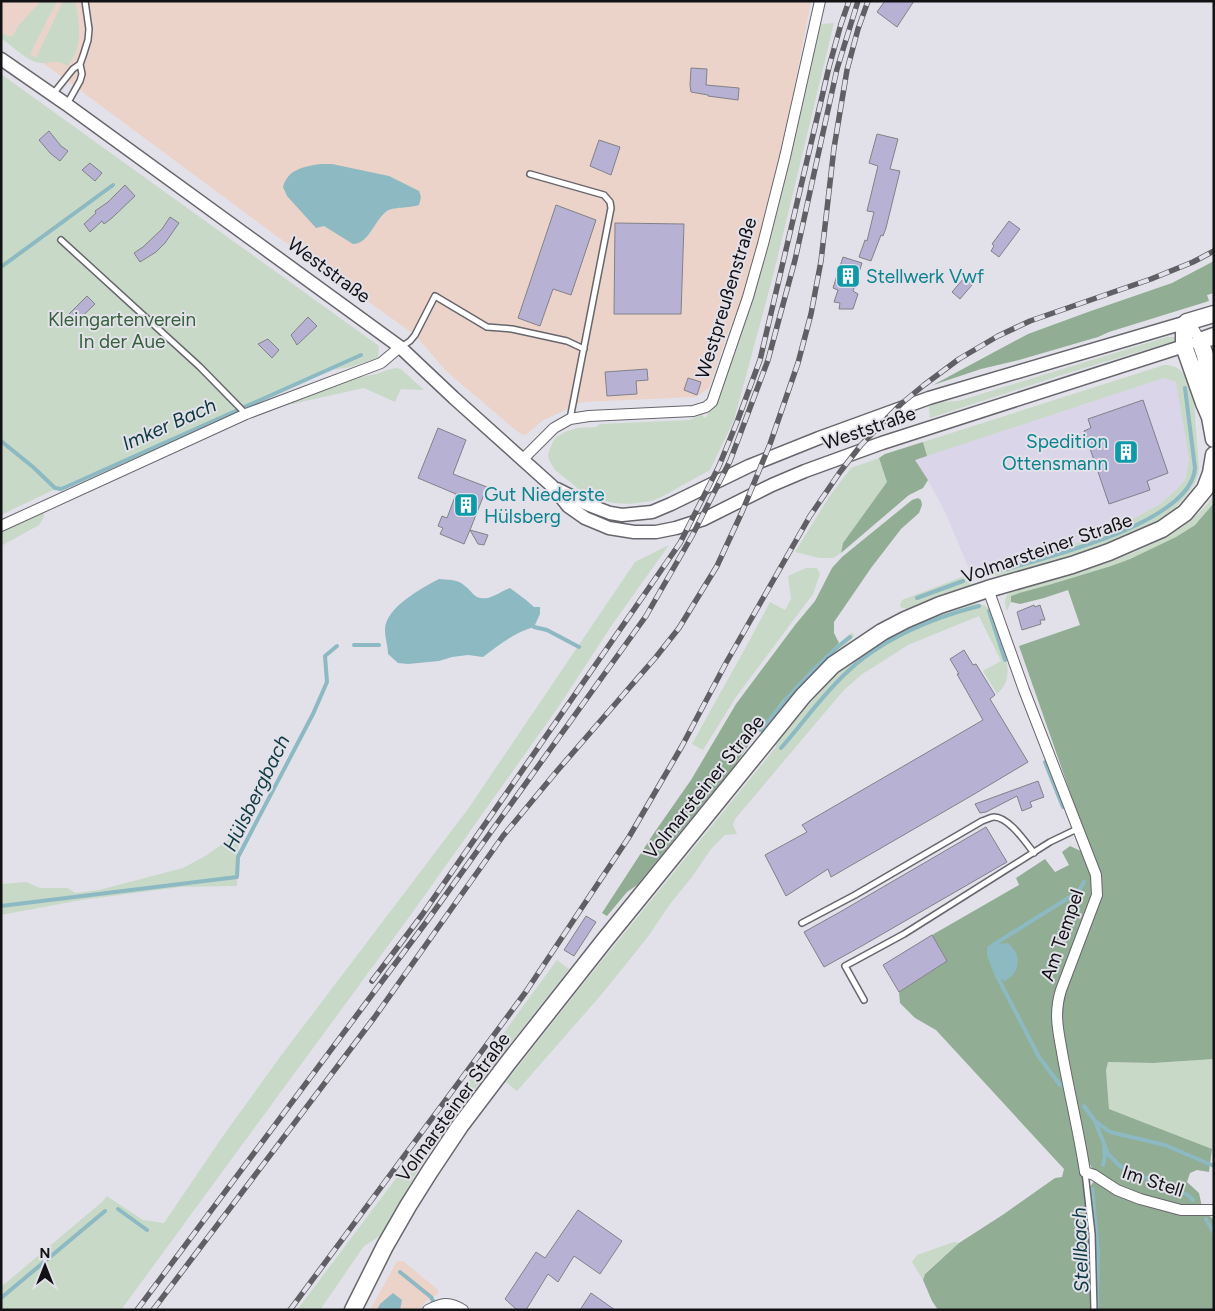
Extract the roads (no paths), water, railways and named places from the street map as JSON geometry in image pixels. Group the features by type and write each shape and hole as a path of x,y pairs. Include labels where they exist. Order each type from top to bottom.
{"main road":[{"name":"Weststraße","path":"1187,322 1214,314"},
{"path":"1187,322 1184,333 1184,346 1210,417 1214,439"},
{"path":"1207,339 1205,355 1212,402 1210,417"},
{"name":"Volmarsteiner Straße","path":"353,1310 385,1246 408,1206 460,1126 604,941 803,696 833,665 882,632 940,605 1072,565 1109,552 1162,529 1185,513 1205,489 1211,473 1214,455"}],"street":[{"name":"Westpreußenstraße","path":"522,460 554,428 570,419 589,416 693,411 706,407 712,402 748,297 763,244 785,157 820,1"},
{"name":"Weststraße","path":"1,59 66,104 400,347 552,486 568,506 585,518 609,528 634,532 656,532 676,528 704,519 780,481 882,443 1207,339"},
{"name":"Weststraße","path":"552,486 588,505 610,513 633,514 652,512 749,466 929,398 1187,322"},
{"path":"1187,322 1194,330 1207,339"},
{"path":"1,526 244,412 381,362 400,347"},
{"name":"Am Tempel","path":"988,589 1024,690 1096,875 1097,895 1057,1003 1057,1021 1085,1172"},
{"name":"Im Stell","path":"1085,1172 1094,1175 1117,1190 1140,1199 1181,1210 1214,1210"},
{"path":"428,1310 442,1304 454,1304 463,1310"}],"lane":[{"path":"66,104 80,81 82,74 80,64 88,36 85,1"},
{"path":"53,95 80,64"},
{"path":"530,174 604,195 610,202 611,208 570,419"},
{"path":"61,240 200,367 244,412"},
{"path":"400,347 410,341 415,335 435,296 487,327 512,329 567,341 584,349"},
{"path":"802,923 855,896 982,821 994,817 1004,820 1020,834 1034,853"},
{"path":"864,1000 845,966 904,934 1050,842 1077,829"},
{"name":"Am Tempel","path":"1085,1172 1092,1234 1094,1310"}],"water":[{"path":"320,164 332,164 389,176 419,191 421,197 419,205 387,211 368,236 359,243 353,244 324,226 316,228 287,196 283,187 288,176 292,173 302,168"},
{"path":"439,579 459,582 480,598 490,597 510,588 534,607 540,607 540,614 534,627 514,636 483,657 468,655 439,661 398,663 388,654 385,634 386,623 391,614 405,600"},
{"path":"1008,943 1016,953 1018,962 1014,974 1004,981 993,970 989,952 993,945"},
{"path":"393,1293 402,1300 400,1310 377,1310 380,1304"}],"waterway":[{"path":"1,267 113,185"},
{"name":"Imker Bach","path":"1,441 55,488 61,489 361,355"},
{"path":"1003,570 1082,547 1114,535 1144,521 1170,505 1187,488 1195,468 1185,388"},
{"path":"917,598 963,581"},
{"name":"Hülsbergbach","path":"781,748 836,683 873,651 924,624 979,606"},
{"name":"Hülsbergbach","path":"989,611 1005,660"},
{"name":"Hülsbergbach","path":"534,627 547,630 579,647"},
{"path":"761,730 802,681 850,637"},
{"name":"Hülsbergbach","path":"354,645 379,645"},
{"name":"Hülsbergbach","path":"1,906 237,877 238,857 313,714 327,682 325,656 337,646"},
{"name":"Hülsbergbach","path":"1045,762 1063,807"},
{"name":"Hülsbergbach","path":"1060,1085 1039,1057 997,976 989,955 989,948 1078,892 1084,882"},
{"name":"Hülsbergbach","path":"1084,1106 1095,1121 1108,1154 1120,1166 1188,1195 1193,1200"},
{"path":"1095,1121 1110,1132 1165,1145 1214,1166"},
{"name":"Hülsbergbach","path":"1103,1165 1104,1147"},
{"name":"Stellbach","path":"1092,1189 1098,1251 1097,1310"},
{"path":"118,1209 147,1230"},
{"path":"1,1298 105,1211"},
{"name":"Hülsbergbach","path":"1206,1219 1214,1233"},
{"path":"400,1272 431,1297 435,1305"}],"railway":[{"path":"372,981 422,915 680,543 719,466 760,360 829,67 849,1"},
{"path":"137,1310 427,921 646,616 692,536 730,461 768,360 795,260 837,69 858,1"},
{"path":"153,1310 374,1018 503,836 679,628 717,566 770,444 798,363 811,314 821,261 834,148 847,70 868,1"},
{"path":"290,1310 525,993 629,837 810,516 861,445 901,404 924,385 959,359 998,336 1030,321 1151,279 1193,262 1214,251"}],"place":[{"name":"Stellwerk Vwf","path":"848,276"},
{"name":"Spedition Ottensmann","path":"1126,452"},
{"name":"Gut Niederste Hülsberg","path":"466,505"}],"park label":[{"name":"Kleingartenverein In der Aue","path":"122,330"}]}
